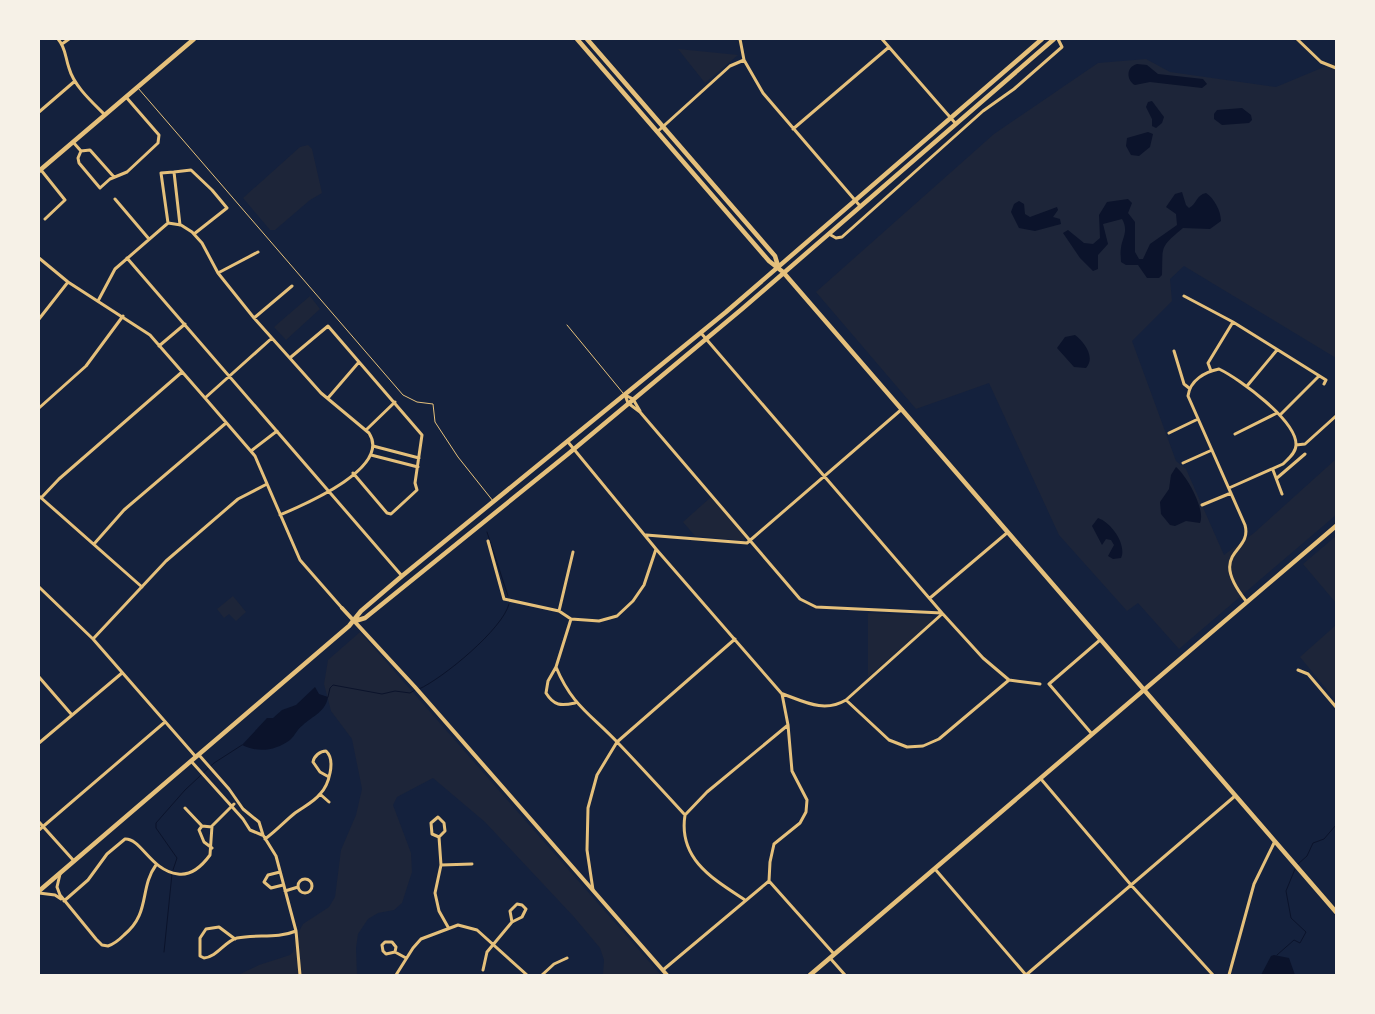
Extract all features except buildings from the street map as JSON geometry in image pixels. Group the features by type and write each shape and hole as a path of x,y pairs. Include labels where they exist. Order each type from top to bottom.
{"main road":[{"path":"40,171 194,39"},
{"path":"577,39 768,262 778,266"},
{"path":"587,39 775,256 778,266 783,272 1336,912"},
{"path":"355,622 361,611 402,576 701,332 1042,39"},
{"path":"39,892 355,622 365,618 574,449 706,339 1056,39"},
{"path":"810,975 1336,526"}],"street":[{"path":"58,39 62,44 75,81 105,115"},
{"path":"62,44 69,39"},
{"path":"740,39 744,60 762,93 860,206"},
{"path":"882,39 956,124"},
{"path":"828,233 836,238 842,237 983,111 1014,89 1062,47 1056,39"},
{"path":"1297,39 1321,62 1336,68"},
{"path":"793,129 889,47"},
{"path":"658,132 730,66 744,60"},
{"path":"39,112 75,81"},
{"path":"81,151 78,158 79,163 100,188 114,177 128,172 159,140 159,135 126,97"},
{"path":"73,142 81,151"},
{"path":"81,151 90,150 114,177"},
{"path":"168,223 160,174 191,170 227,208 194,234"},
{"path":"40,171 65,200 45,219"},
{"path":"174,172 180,225"},
{"path":"115,199 149,239"},
{"path":"98,301 115,269 126,258 168,223 180,225 194,234 202,243 218,273 272,338 328,398 366,430 371,436 373,446 371,455 353,473 329,492 280,515"},
{"path":"218,273 258,252"},
{"path":"39,258 68,282 143,329 205,398 251,451 300,560 415,687 667,975"},
{"path":"126,258 402,576"},
{"path":"39,319 68,282"},
{"path":"254,318 292,286"},
{"path":"1184,296 1233,322 1326,380 1324,384"},
{"path":"39,408 95,356 123,316"},
{"path":"1210,371 1208,363 1233,322"},
{"path":"159,346 185,324"},
{"path":"291,357 328,326 422,435 417,490 391,514 387,513 353,473"},
{"path":"701,332 942,614 983,658 1009,680 1040,684"},
{"path":"205,398 272,338"},
{"path":"1247,386 1277,350"},
{"path":"1174,351 1184,384 1190,389"},
{"path":"328,398 359,362"},
{"path":"1229,488 1273,470 1290,458 1296,445 1293,432 1278,414 1247,386 1220,369 1210,371 1199,378 1190,389 1188,396 1246,530 1244,538 1234,552 1230,563 1229,576 1246,601"},
{"path":"142,587 40,497 182,372"},
{"path":"1235,434 1278,414 1318,376"},
{"path":"625,395 633,399 640,412"},
{"path":"625,395 628,403 640,412 800,599 816,607 942,614"},
{"path":"366,430 395,402"},
{"path":"646,535 742,543 751,540 902,409"},
{"path":"1296,445 1305,444 1336,416"},
{"path":"1169,433 1198,419"},
{"path":"94,544 124,510 226,423"},
{"path":"251,451 277,431"},
{"path":"568,442 656,549 782,694 788,725 792,771 807,800 806,812 800,823 774,844 770,862 769,881 832,956 845,975"},
{"path":"373,446 419,458"},
{"path":"1183,463 1212,450"},
{"path":"1277,478 1305,454"},
{"path":"371,455 418,467"},
{"path":"1273,470 1282,494"},
{"path":"93,639 166,561 231,505 266,484"},
{"path":"1202,506 1231,493"},
{"path":"930,598 1008,532"},
{"path":"488,541 504,599 559,611 570,618 599,621 617,616 633,601 644,584 656,549"},
{"path":"559,611 573,552"},
{"path":"39,587 93,639 165,722 213,770 243,810 259,822 264,837 276,856 296,931 300,975"},
{"path":"782,694 814,705 835,707 846,700 942,614"},
{"path":"570,618 556,667 548,681 546,693 552,702 561,706 576,703"},
{"path":"593,892 587,850 588,808 597,775 617,742 735,639"},
{"path":"1093,734 1049,684 1100,640"},
{"path":"556,667 562,683 576,703 617,742 685,815"},
{"path":"1298,670 1308,674 1336,707"},
{"path":"39,743 122,673"},
{"path":"39,678 72,715"},
{"path":"846,700 889,740 907,747 923,746 940,739 1009,680"},
{"path":"39,830 165,722"},
{"path":"745,900 705,873 700,867 688,847 684,821 685,815 707,792 788,725"},
{"path":"264,837 320,794 328,777 331,757 324,751 315,756 313,762 320,772 328,777"},
{"path":"191,762 233,805 250,830 264,837"},
{"path":"1041,779 1131,885 1213,975"},
{"path":"320,794 329,802"},
{"path":"936,869 1026,975 1235,796"},
{"path":"64,901 88,880 107,854 125,839 134,840 156,866 170,873 187,874 198,869 210,855 212,827 233,805"},
{"path":"186,808 202,826 212,827"},
{"path":"439,837 432,834 431,823 438,817 444,823 445,831 439,837 441,865 435,893 439,911 448,927"},
{"path":"39,822 74,861"},
{"path":"202,826 199,830 200,835 204,842 212,848"},
{"path":"1229,975 1254,884 1275,841"},
{"path":"441,865 472,864"},
{"path":"60,873 57,887 64,901 99,943 105,946 111,945 137,921 146,900 149,877 156,866"},
{"path":"280,872 268,875 264,882 270,888 283,885"},
{"path":"285,891 298,887 300,882 305,879 312,885 310,891 306,892 302,892 298,887"},
{"path":"662,970 769,881"},
{"path":"39,892 55,895 64,901"},
{"path":"483,970 484,958 493,944 512,922 520,919 525,914 526,909 522,905 517,904 510,911 512,922"},
{"path":"396,975 421,939 448,927 458,925 470,927 493,944 527,975"},
{"path":"235,939 219,927 206,929 200,938 200,956 204,958 210,957 235,939 280,936 296,931"},
{"path":"395,952 396,947 392,942 385,942 382,945 382,951 386,954 395,952 406,958"},
{"path":"542,975 554,964 567,958"}],"lane":[{"path":"137,87 403,395 417,402 433,404 435,422 458,457 493,502"},
{"path":"567,325 625,395"}],"shaded area":[{"path":"678,49 738,55 705,83"},
{"path":"1146,59 1170,72 1276,87 1336,62 1336,358 1184,266 1170,279 1172,301 1132,341 1176,461 1186,469 1224,555 1254,533 1336,459 1336,515 1179,649 1138,603 1127,611 1059,535 989,383 916,409 816,292 994,134 1098,63"},
{"path":"1137,64 1147,65 1158,74 1203,79 1207,84 1202,88 1150,82 1135,85 1130,80 1128,74 1131,68"},
{"path":"1152,101 1164,117 1162,123 1156,128 1152,126 1152,119 1146,107 1148,102"},
{"path":"1242,108 1251,115 1252,120 1249,123 1222,125 1214,119 1214,114 1217,110"},
{"path":"1148,132 1153,134 1150,147 1139,156 1131,155 1126,146 1127,138"},
{"path":"308,145 312,149 322,193 310,200 275,230 270,230 243,198 300,147"},
{"path":"1182,192 1186,205 1189,208 1200,196 1206,193 1216,205 1221,221 1210,229 1183,228 1175,235 1164,248 1162,275 1159,278 1147,278 1138,265 1126,265 1121,262 1121,250 1125,231 1122,219 1103,224 1108,244 1098,255 1098,269 1093,271 1080,258 1063,233 1068,230 1084,243 1093,244 1100,238 1099,215 1107,202 1128,199 1132,203 1128,213 1135,222 1135,252 1139,259 1143,259 1150,244 1177,225 1176,214 1166,207 1175,194"},
{"path":"1019,201 1024,204 1025,214 1030,217 1057,207 1058,210 1053,217 1060,219 1061,224 1035,231 1019,228 1011,212 1014,204"},
{"path":"310,296 320,309 286,340 274,327"},
{"path":"1075,335 1088,350 1090,359 1086,368 1074,367 1057,348 1065,337"},
{"path":"1176,467 1185,477 1198,501 1201,517 1200,523 1186,521 1175,526 1170,525 1161,514 1160,502 1169,489 1171,475"},
{"path":"711,497 745,536 744,541 695,536 683,522"},
{"path":"1098,518 1113,529 1117,535 1122,547 1121,558 1113,559 1108,556 1114,545 1111,540 1106,539 1102,545 1092,526"},
{"path":"1336,536 1336,603 1303,564"},
{"path":"233,596 246,612 236,621 229,614 224,618 217,609"},
{"path":"868,613 932,616 933,620 868,677"},
{"path":"1336,625 1336,701 1300,657"},
{"path":"360,632 661,975 603,975 604,960 600,948 574,917 485,822 433,778 397,797 393,805 411,853 412,872 402,903 394,910 378,913 368,919 358,934 356,948 357,975 238,975 259,965 290,955 293,952 295,939 303,924 329,907 335,897 341,850 356,815 362,789 352,739 331,711 324,684 328,660"},
{"path":"315,687 319,694 328,697 327,702 322,710 301,727 290,740 278,747 266,750 248,748 242,745 267,718 273,718 282,710 296,705"},
{"path":"1271,956 1289,958 1295,975 1261,975"}],"waterway":[{"path":"487,532 508,596"},
{"path":"419,689 442,675 484,639 496,626 509,604"},
{"path":"328,697 330,688 333,685 382,694 395,691 410,693 415,690"},
{"path":"173,870 177,858 156,828 156,823 185,790 214,763 242,745"},
{"path":"1298,864 1307,856 1313,843 1324,839 1336,825"},
{"path":"1277,955 1294,940 1300,943 1306,932 1291,918 1286,891 1295,869"},
{"path":"164,952 172,874"}]}
